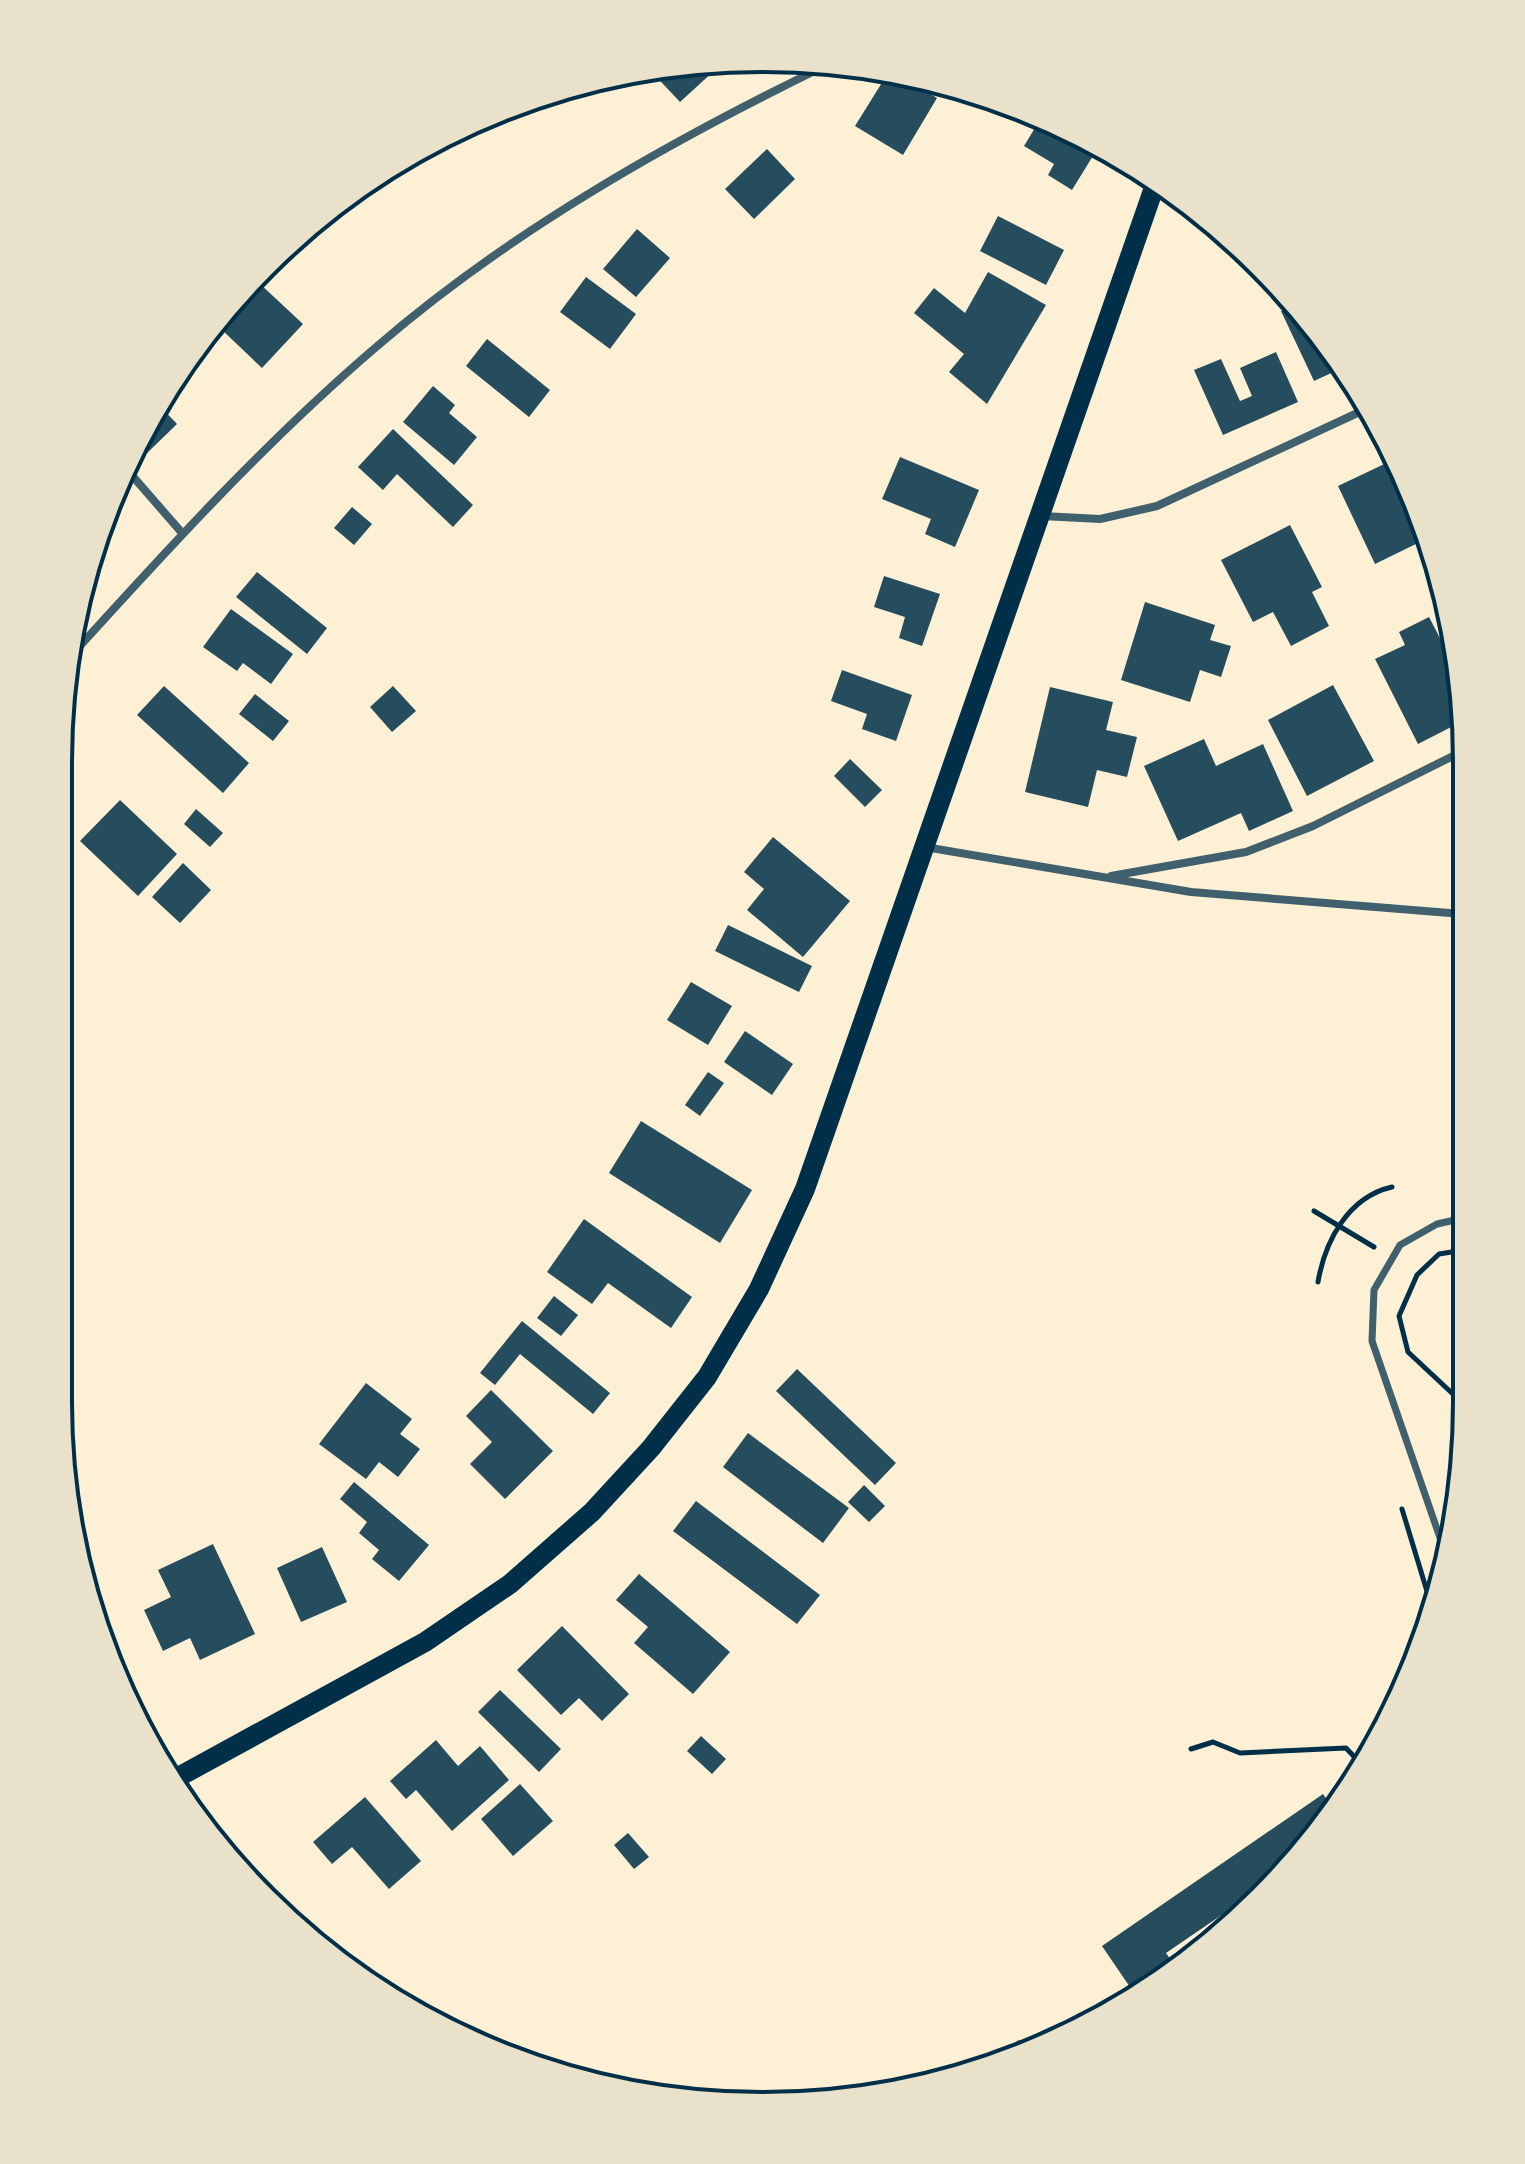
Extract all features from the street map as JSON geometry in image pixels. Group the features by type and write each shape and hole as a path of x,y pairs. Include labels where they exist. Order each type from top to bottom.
{"main road":[{"path":"182,1775 425,1642 510,1584 592,1512 651,1448 715,1364 759,1289 805,1189 1152,193"}],"street":[{"path":"83,643 255,458 376,347 473,271 605,184 745,105 810,73"},
{"path":"1038,516 1100,519 1157,506 1358,413"},
{"path":"134,478 183,534"},
{"path":"1103,877 1246,852 1313,826 1453,756"},
{"path":"925,847 1191,892 1453,913"},
{"path":"1440,1537 1372,1341 1374,1290 1400,1245 1437,1224 1453,1220"}],"path":[{"path":"1318,1282 1339,1225 1360,1201 1376,1191 1392,1187"},
{"path":"1314,1211 1392,1258"},
{"path":"1453,1252 1439,1254 1417,1275 1399,1316 1408,1352 1453,1394"},
{"path":"1191,1749 1213,1742 1240,1753 1346,1748 1354,1757"}],"building":[{"path":"711,74 680,102 659,80"},
{"path":"882,83 929,93 937,98 903,155 855,126"},
{"path":"1035,128 1093,157 1072,190 1048,175 1054,164 1024,146"},
{"path":"767,149 795,179 754,219 725,189"},
{"path":"998,216 1064,250 1046,285 980,251"},
{"path":"637,229 670,258 636,297 603,269"},
{"path":"988,272 1046,305 987,404 949,372 964,354 914,313 934,288 965,313"},
{"path":"586,277 636,314 610,349 560,312"},
{"path":"263,286 303,324 262,368 224,331"},
{"path":"1284,310 1332,373 1314,381 1281,311"},
{"path":"487,339 550,390 529,417 466,366"},
{"path":"1276,352 1298,402 1223,435 1194,370 1221,359 1240,401 1252,396 1240,368"},
{"path":"433,386 455,405 449,413 477,437 454,465 403,422"},
{"path":"167,414 177,424 144,456"},
{"path":"393,429 473,505 453,527 397,474 383,490 358,467"},
{"path":"900,457 979,490 955,547 925,534 931,519 882,499"},
{"path":"1385,464 1417,544 1375,564 1338,486"},
{"path":"352,507 372,524 354,545 334,528"},
{"path":"1290,525 1322,587 1312,592 1329,626 1291,646 1273,612 1253,622 1221,560"},
{"path":"257,572 327,628 307,654 236,597"},
{"path":"884,576 940,594 922,646 899,638 905,617 874,607"},
{"path":"1145,602 1215,625 1210,640 1231,646 1221,677 1200,670 1190,702 1121,680"},
{"path":"231,609 293,654 271,684 243,663 237,671 203,647"},
{"path":"1429,617 1442,643 1452,726 1418,744 1375,659 1405,645 1399,632"},
{"path":"842,670 912,695 896,741 862,729 867,714 831,701"},
{"path":"1333,685 1374,761 1307,796 1268,720"},
{"path":"164,686 249,763 223,793 137,715"},
{"path":"393,686 416,711 392,732 370,707"},
{"path":"1050,687 1113,702 1106,730 1137,737 1127,777 1097,770 1088,807 1025,792"},
{"path":"255,694 289,721 273,741 239,714"},
{"path":"1204,739 1216,766 1263,744 1293,811 1249,831 1241,813 1178,841 1144,766"},
{"path":"850,759 882,790 865,807 834,776"},
{"path":"120,800 177,854 138,896 80,841"},
{"path":"196,809 223,833 210,847 184,824"},
{"path":"773,837 850,901 803,957 747,910 764,889 744,872"},
{"path":"183,863 211,890 180,923 152,897"},
{"path":"728,925 812,966 799,992 715,951"},
{"path":"691,982 732,1006 708,1045 667,1020"},
{"path":"745,1031 793,1064 772,1095 724,1062"},
{"path":"708,1072 724,1083 700,1116 685,1105"},
{"path":"641,1121 752,1190 720,1243 609,1173"},
{"path":"584,1219 692,1297 671,1328 608,1283 592,1304 547,1272"},
{"path":"554,1296 578,1315 561,1336 537,1318"},
{"path":"522,1321 610,1393 593,1414 520,1354 495,1385 480,1373"},
{"path":"797,1369 896,1463 875,1485 776,1391"},
{"path":"366,1383 412,1419 400,1434 420,1449 398,1477 379,1462 366,1479 319,1444"},
{"path":"491,1390 553,1451 505,1499 470,1464 492,1442 466,1416"},
{"path":"748,1433 849,1508 823,1543 723,1467"},
{"path":"354,1482 429,1545 399,1581 372,1559 379,1550 359,1533 367,1522 340,1499"},
{"path":"864,1485 885,1506 869,1522 848,1502"},
{"path":"696,1501 820,1595 797,1624 673,1531"},
{"path":"213,1544 255,1634 200,1660 190,1638 163,1651 144,1610 171,1597 158,1570"},
{"path":"322,1547 347,1602 301,1622 277,1568"},
{"path":"639,1574 730,1652 693,1694 634,1643 648,1627 616,1600"},
{"path":"562,1626 629,1694 602,1721 579,1698 561,1715 517,1670"},
{"path":"500,1690 561,1749 539,1772 478,1712"},
{"path":"701,1736 726,1759 712,1774 687,1751"},
{"path":"436,1740 458,1766 480,1746 509,1780 452,1831 416,1790 406,1799 390,1781"},
{"path":"520,1784 553,1821 513,1856 481,1819"},
{"path":"1323,1794 1327,1799 1282,1857 1251,1890 1232,1908 1166,1953 1170,1959 1146,1976 1129,1986 1102,1946"},
{"path":"365,1797 421,1861 389,1889 352,1847 332,1864 313,1842"},
{"path":"628,1833 649,1857 634,1869 614,1845"}]}
